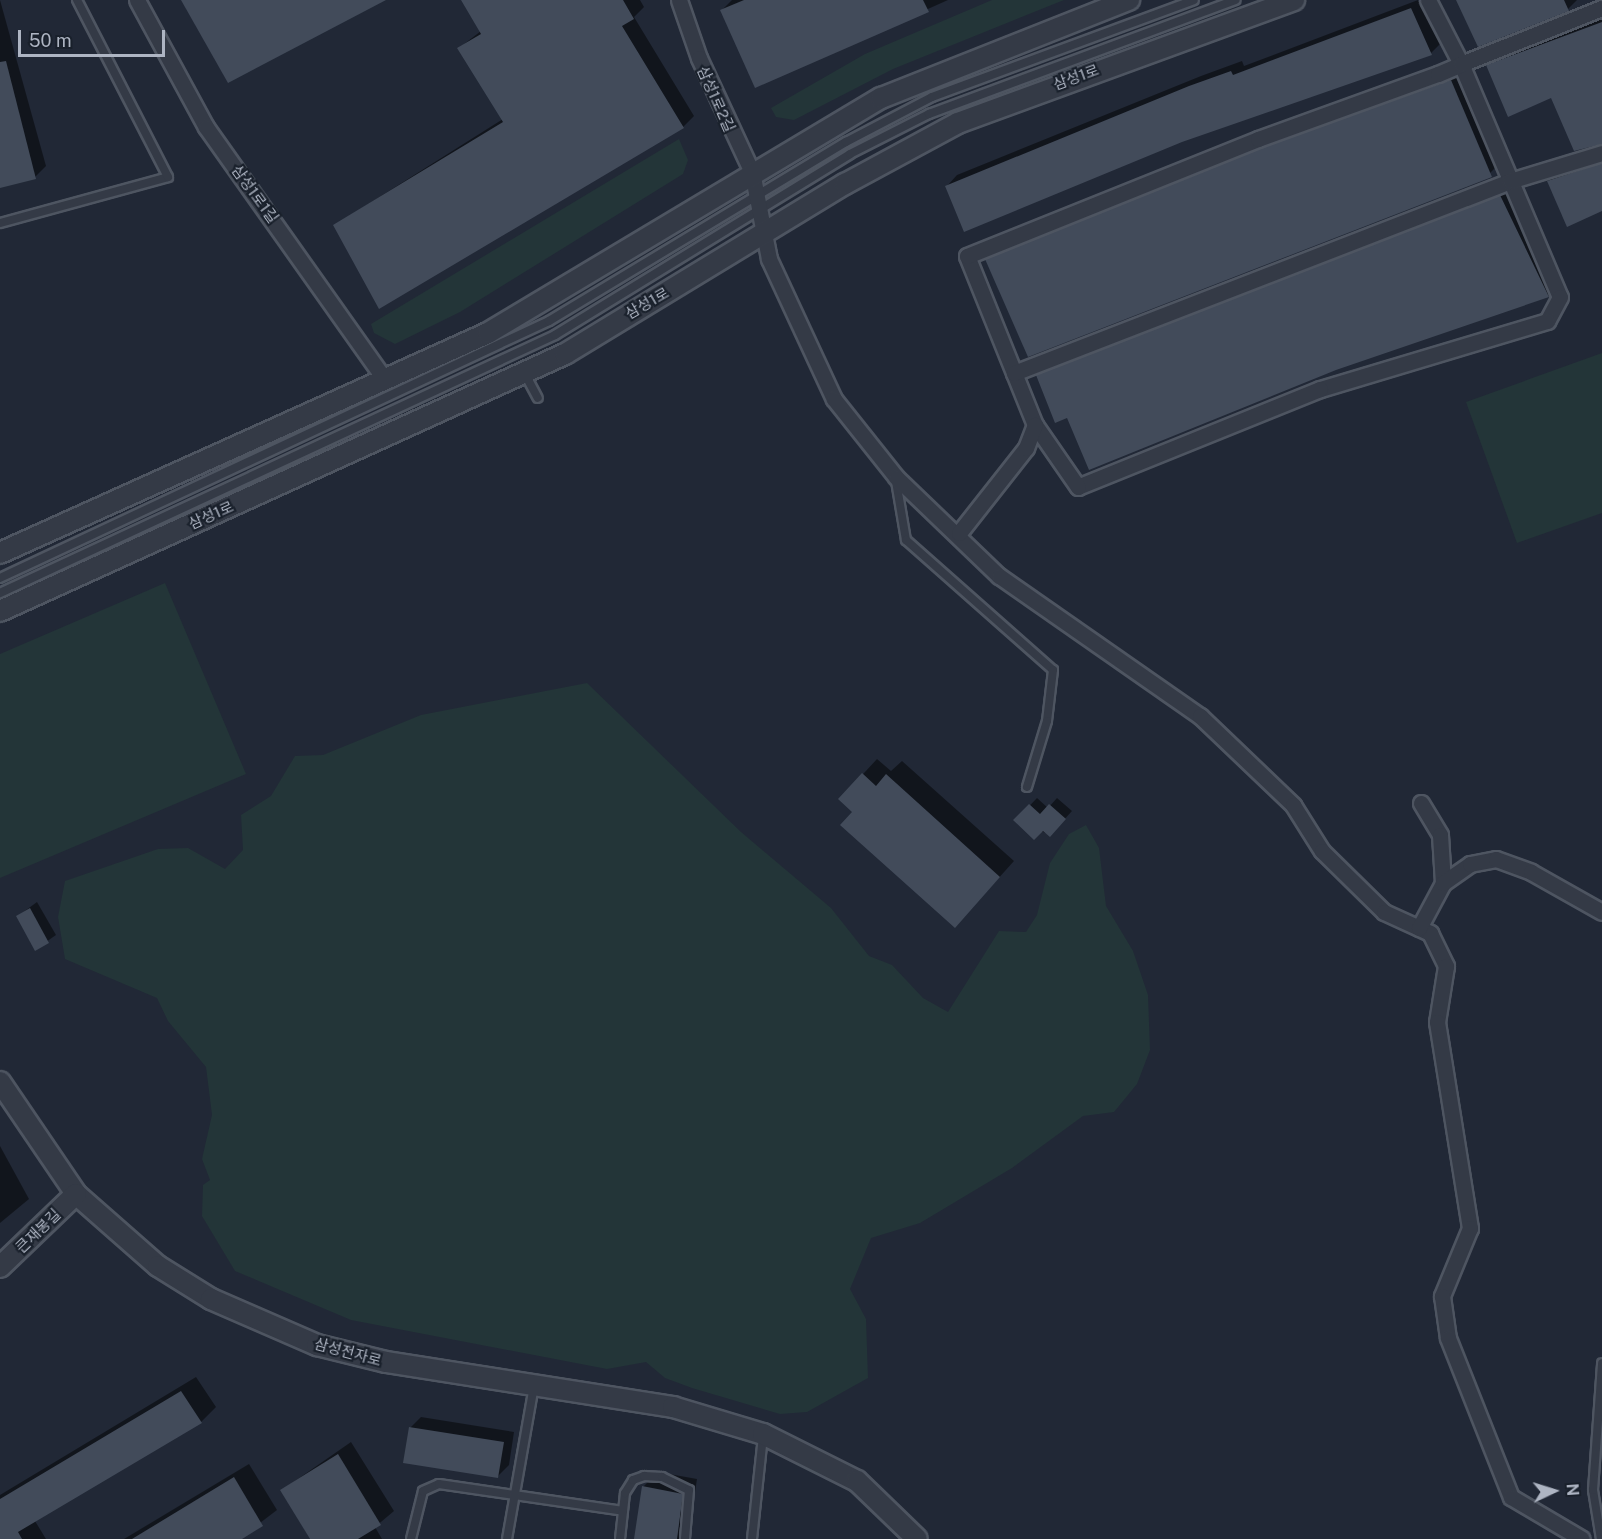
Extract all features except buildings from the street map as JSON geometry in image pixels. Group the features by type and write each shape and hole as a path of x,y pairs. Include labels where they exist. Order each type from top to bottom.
{"street":[{"name":"삼성1로1길","path":"137,0 206,127 385,380"},
{"path":"0,553 488,333 752,172 932,74 1129,0"},
{"name":"삼성1로","path":"0,611 524,373 762,237 845,184 958,123 1294,0"},
{"path":"1428,0 1461,64 1560,297 1547,321 1320,389 1078,487 1035,424 968,256 1461,64 1602,8"},
{"name":"삼성1로2길","path":"683,1 699,58 752,172 762,237 834,399 896,477 958,533 999,576 1200,716 1293,805 1322,851 1384,912 1419,928"},
{"path":"1014,373 1510,181 1602,153"},
{"path":"958,533 1026,448 1035,424"},
{"path":"1421,803 1440,835 1443,883"},
{"path":"1582,1539 1511,1497 1448,1338 1442,1296 1470,1228 1437,1022 1446,966 1430,933 1419,928 1443,883 1470,864 1496,859 1531,872 1602,912"},
{"name":"삼성전자로","path":"0,1082 76,1194 158,1266 268,1326 386,1362 673,1407 763,1434 857,1481 917,1539"},
{"name":"큰재봉길","path":"0,1267 76,1194"}],"lane":[{"path":"0,223 168,177 77,0"},
{"path":"0,578 549,321 757,202 932,97 1194,0"},
{"path":"0,593 555,335 757,202 929,114 1235,0"},
{"path":"524,373 538,398"},
{"path":"896,477 906,540 1053,670 1047,721 1027,787"},
{"path":"1601,1539 1593,1490 1602,1364"},
{"path":"507,1539 517,1497 534,1384"},
{"path":"752,1539 763,1434"},
{"path":"620,1539 623,1511 633,1480 662,1477 680,1483 690,1499 685,1539"},
{"path":"411,1539 423,1491 439,1484 623,1511"}],"shaded area":[{"path":"992,0 1064,0 893,69 794,120 776,117 771,108 865,54"},
{"path":"679,139 688,160 683,174 460,312 395,344 374,333 371,324"},
{"path":"1602,353 1602,513 1517,543 1466,402"},
{"path":"165,583 246,774 0,878 0,654"},
{"path":"587,683 741,832 831,908 869,956 892,965 923,998 948,1012 999,931 1026,932 1037,915 1050,863 1069,834 1086,825 1099,848 1106,906 1133,951 1148,995 1150,1050 1137,1084 1114,1112 1083,1116 1012,1168 920,1223 871,1238 850,1289 866,1319 868,1378 807,1412 780,1414 692,1388 665,1378 646,1362 607,1369 351,1320 235,1271 202,1216 203,1185 210,1180 202,1159 212,1115 206,1067 168,1021 157,998 65,959 58,917 65,881 158,849 188,848 225,869 243,850 241,815 271,796 295,756 323,755 421,715"}]}
